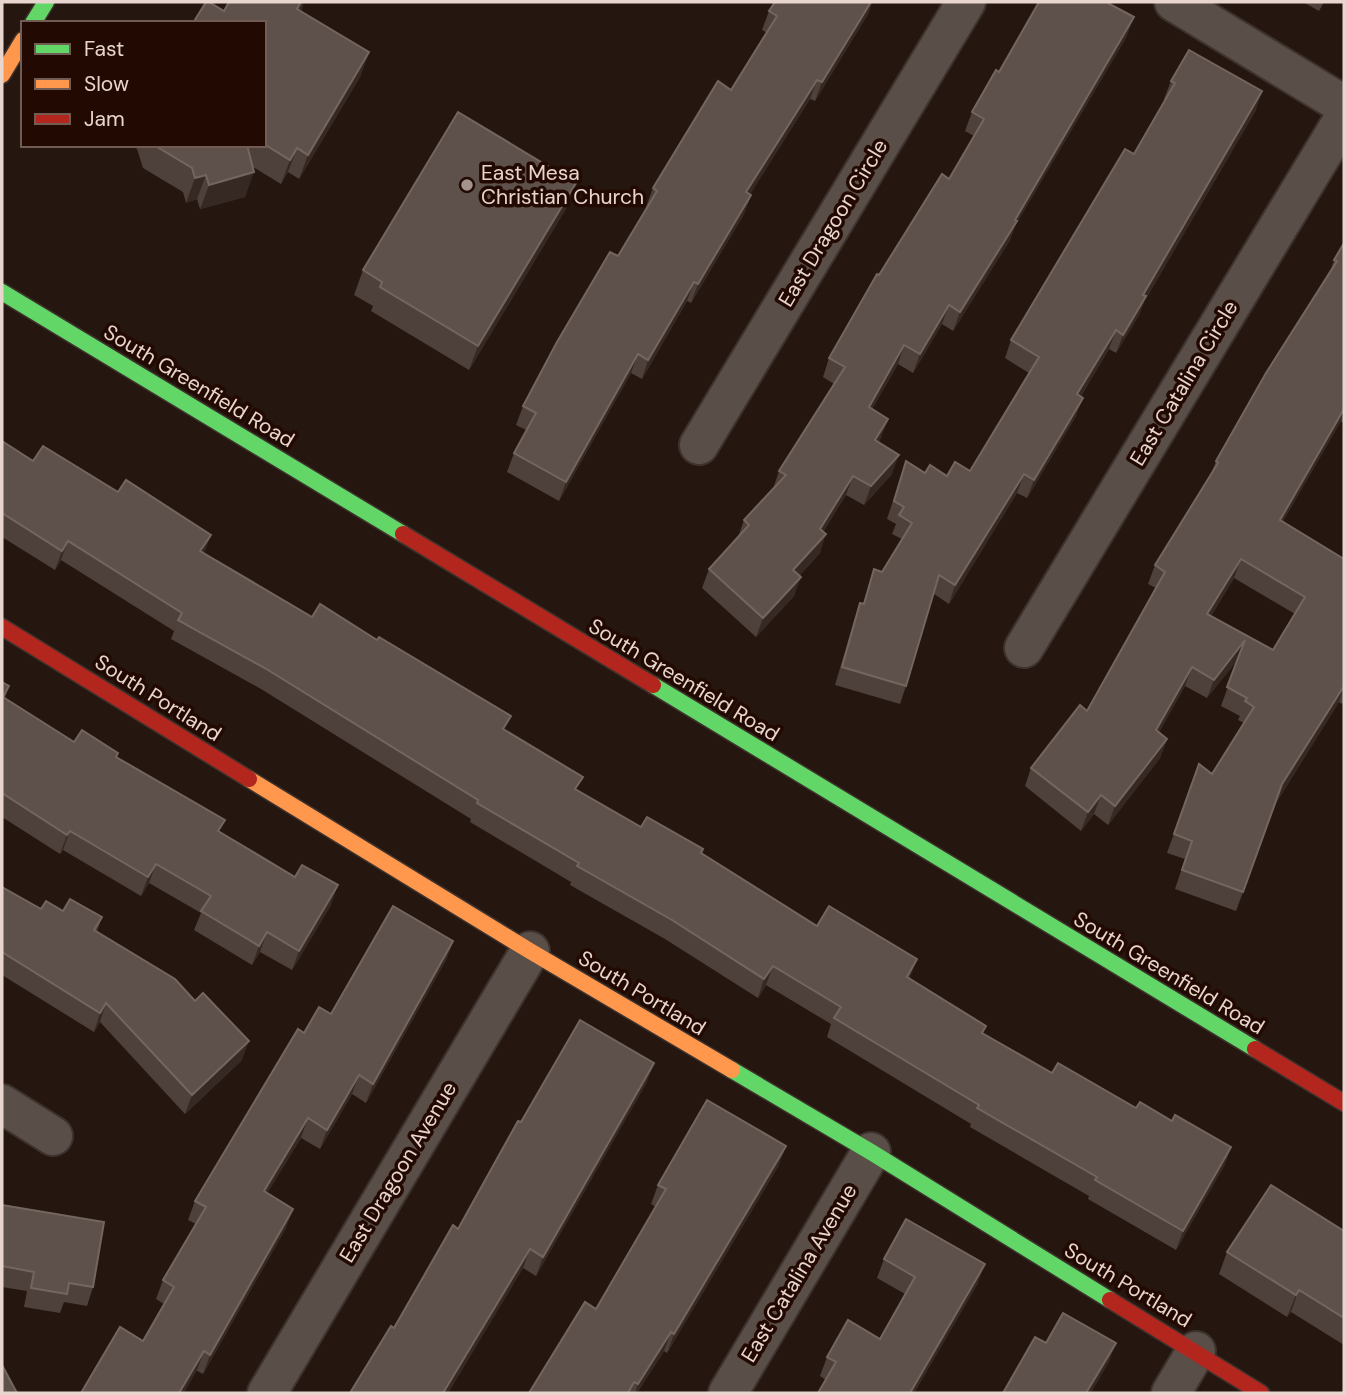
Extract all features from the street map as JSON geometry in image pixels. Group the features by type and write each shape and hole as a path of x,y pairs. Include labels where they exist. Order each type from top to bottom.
{"main road":[{"path":"34,21 46,2"},
{"path":"2,75 21,43"},
{"name":"South Greenfield Road","path":"2,292 1344,1103"},
{"name":"South Portland","path":"2,626 530,951 871,1152 1261,1393"}],"street":[{"name":"East Dragoon Circle","path":"699,445 966,2"},
{"path":"1174,2 1344,105"},
{"name":"East Catalina Circle","path":"1024,648 1344,118"},
{"name":"East Dragoon Avenue","path":"267,1393 530,951"},
{"path":"2,1104 54,1136"},
{"name":"East Catalina Avenue","path":"728,1393 871,1152"},
{"path":"1171,1393 1196,1351"}],"building":[{"path":"206,2 224,11 229,2 301,2 297,9 369,52 308,155 297,148 290,160 266,145 266,21 194,21"},
{"path":"775,2 871,2 822,82 817,80 746,192 751,195 698,284 694,282 648,360 638,354 566,482 514,453 536,413 523,406 610,252 618,256 657,191 653,188 718,81 731,90 777,16 769,11"},
{"path":"1039,2 1106,2 1134,17 1015,220 1017,221 960,312 949,305 920,354 904,345 869,407 888,419 875,440 899,455 871,486 853,476 820,529 826,534 793,570 801,577 763,618 709,569 749,525 744,520 786,475 779,471 845,367 829,358 877,274 879,275 942,174 949,179 984,119 972,112 996,70 999,72"},
{"path":"1189,50 1262,91 1143,295 1146,296 1123,335 1116,330 1077,394 1083,398 1034,480 1024,474 955,585 939,575 906,686 842,667 860,603 864,604 874,569 882,572 912,523 899,515 904,507 894,501 906,461 925,473 930,465 947,476 955,462 970,471 1039,357 1011,340 1125,149 1134,154 1175,83 1171,81"},
{"path":"458,112 576,183 478,346 380,287 382,282 363,270"},
{"path":"157,147 248,147 254,172 209,185 206,175 195,178 192,168"},
{"path":"1344,243 1344,409 1280,520 1344,559 1344,686 1282,784 1243,892 1182,870 1192,841 1174,834 1199,764 1212,774 1254,707 1245,701 1247,698 1227,687 1245,640 1214,680 1192,667 1156,730 1167,739 1115,806 1101,795 1088,812 1031,768 1080,705 1087,711 1165,572 1155,565 1218,463 1216,461 1266,373 1337,261 1334,260","holes":["1241,559 1305,597 1273,650 1207,614"]},
{"path":"2,441 33,461 43,446 118,492 126,480 211,535 200,551 312,617 320,604 377,640 379,637 511,716 503,729 583,777 575,789 641,827 647,817 703,849 701,853 817,926 829,906 917,959 907,977 986,1026 982,1033 1052,1073 1058,1063 1136,1108 1140,1102 1172,1121 1175,1115 1231,1147 1183,1231 1095,1180 1097,1177 977,1108 979,1105 834,1018 841,1007 773,966 764,979 672,920 577,866 579,863 477,803 478,800 268,670 178,620 182,613 68,541 62,551 2,513"},
{"path":"2,682 9,686 3,697 74,742 82,730 118,753 116,757 225,820 218,831 295,877 302,865 338,885 299,951 267,932 259,946 201,911 211,896 156,864 148,877 70,831 67,835 2,793"},
{"path":"2,887 41,909 46,901 63,911 70,899 102,917 94,930 175,979 195,1001 203,993 249,1041 192,1095 106,1003 100,1013 2,952"},
{"path":"393,906 453,941 373,1084 359,1075 327,1130 308,1118 264,1191 293,1209 210,1355 204,1351 179,1393 81,1393 120,1327 143,1341 174,1287 163,1280 206,1207 195,1201 298,1029 304,1033 319,1007 331,1014"},
{"path":"580,1020 654,1063 543,1257 530,1249 443,1393 350,1393 391,1326 394,1328 453,1225 458,1229 518,1121 521,1122"},
{"path":"707,1100 786,1146 674,1334 671,1332 638,1384 634,1382 628,1393 529,1393 585,1302 596,1309 666,1189 658,1185"},
{"path":"1271,1185 1344,1231 1344,1318 1299,1290 1296,1295 1227,1252"},
{"path":"2,1205 104,1222 93,1287 69,1283 67,1294 31,1288 34,1272 2,1266"},
{"path":"906,1219 985,1264 910,1393 818,1393 836,1362 827,1357 848,1320 880,1339 915,1277 884,1259"},
{"path":"1063,1313 1116,1343 1086,1393 1003,1393 1035,1337 1046,1343"},
{"path":"2,1365 17,1393 2,1393"}],"traffic: fast":[{"path":"34,21 46,2"},
{"path":"2,292 403,534"},
{"path":"653,685 1255,1049"},
{"path":"732,1070 871,1152 1110,1300"}],"traffic: slow":[{"path":"2,75 21,43"},
{"path":"249,779 530,951 732,1070"}],"traffic: jam":[{"path":"403,534 653,685"},
{"path":"2,627 249,779"},
{"path":"1255,1049 1344,1103"},
{"path":"1110,1300 1261,1393"}],"place":[{"name":"East Mesa Christian Church","path":"467,185"}]}
